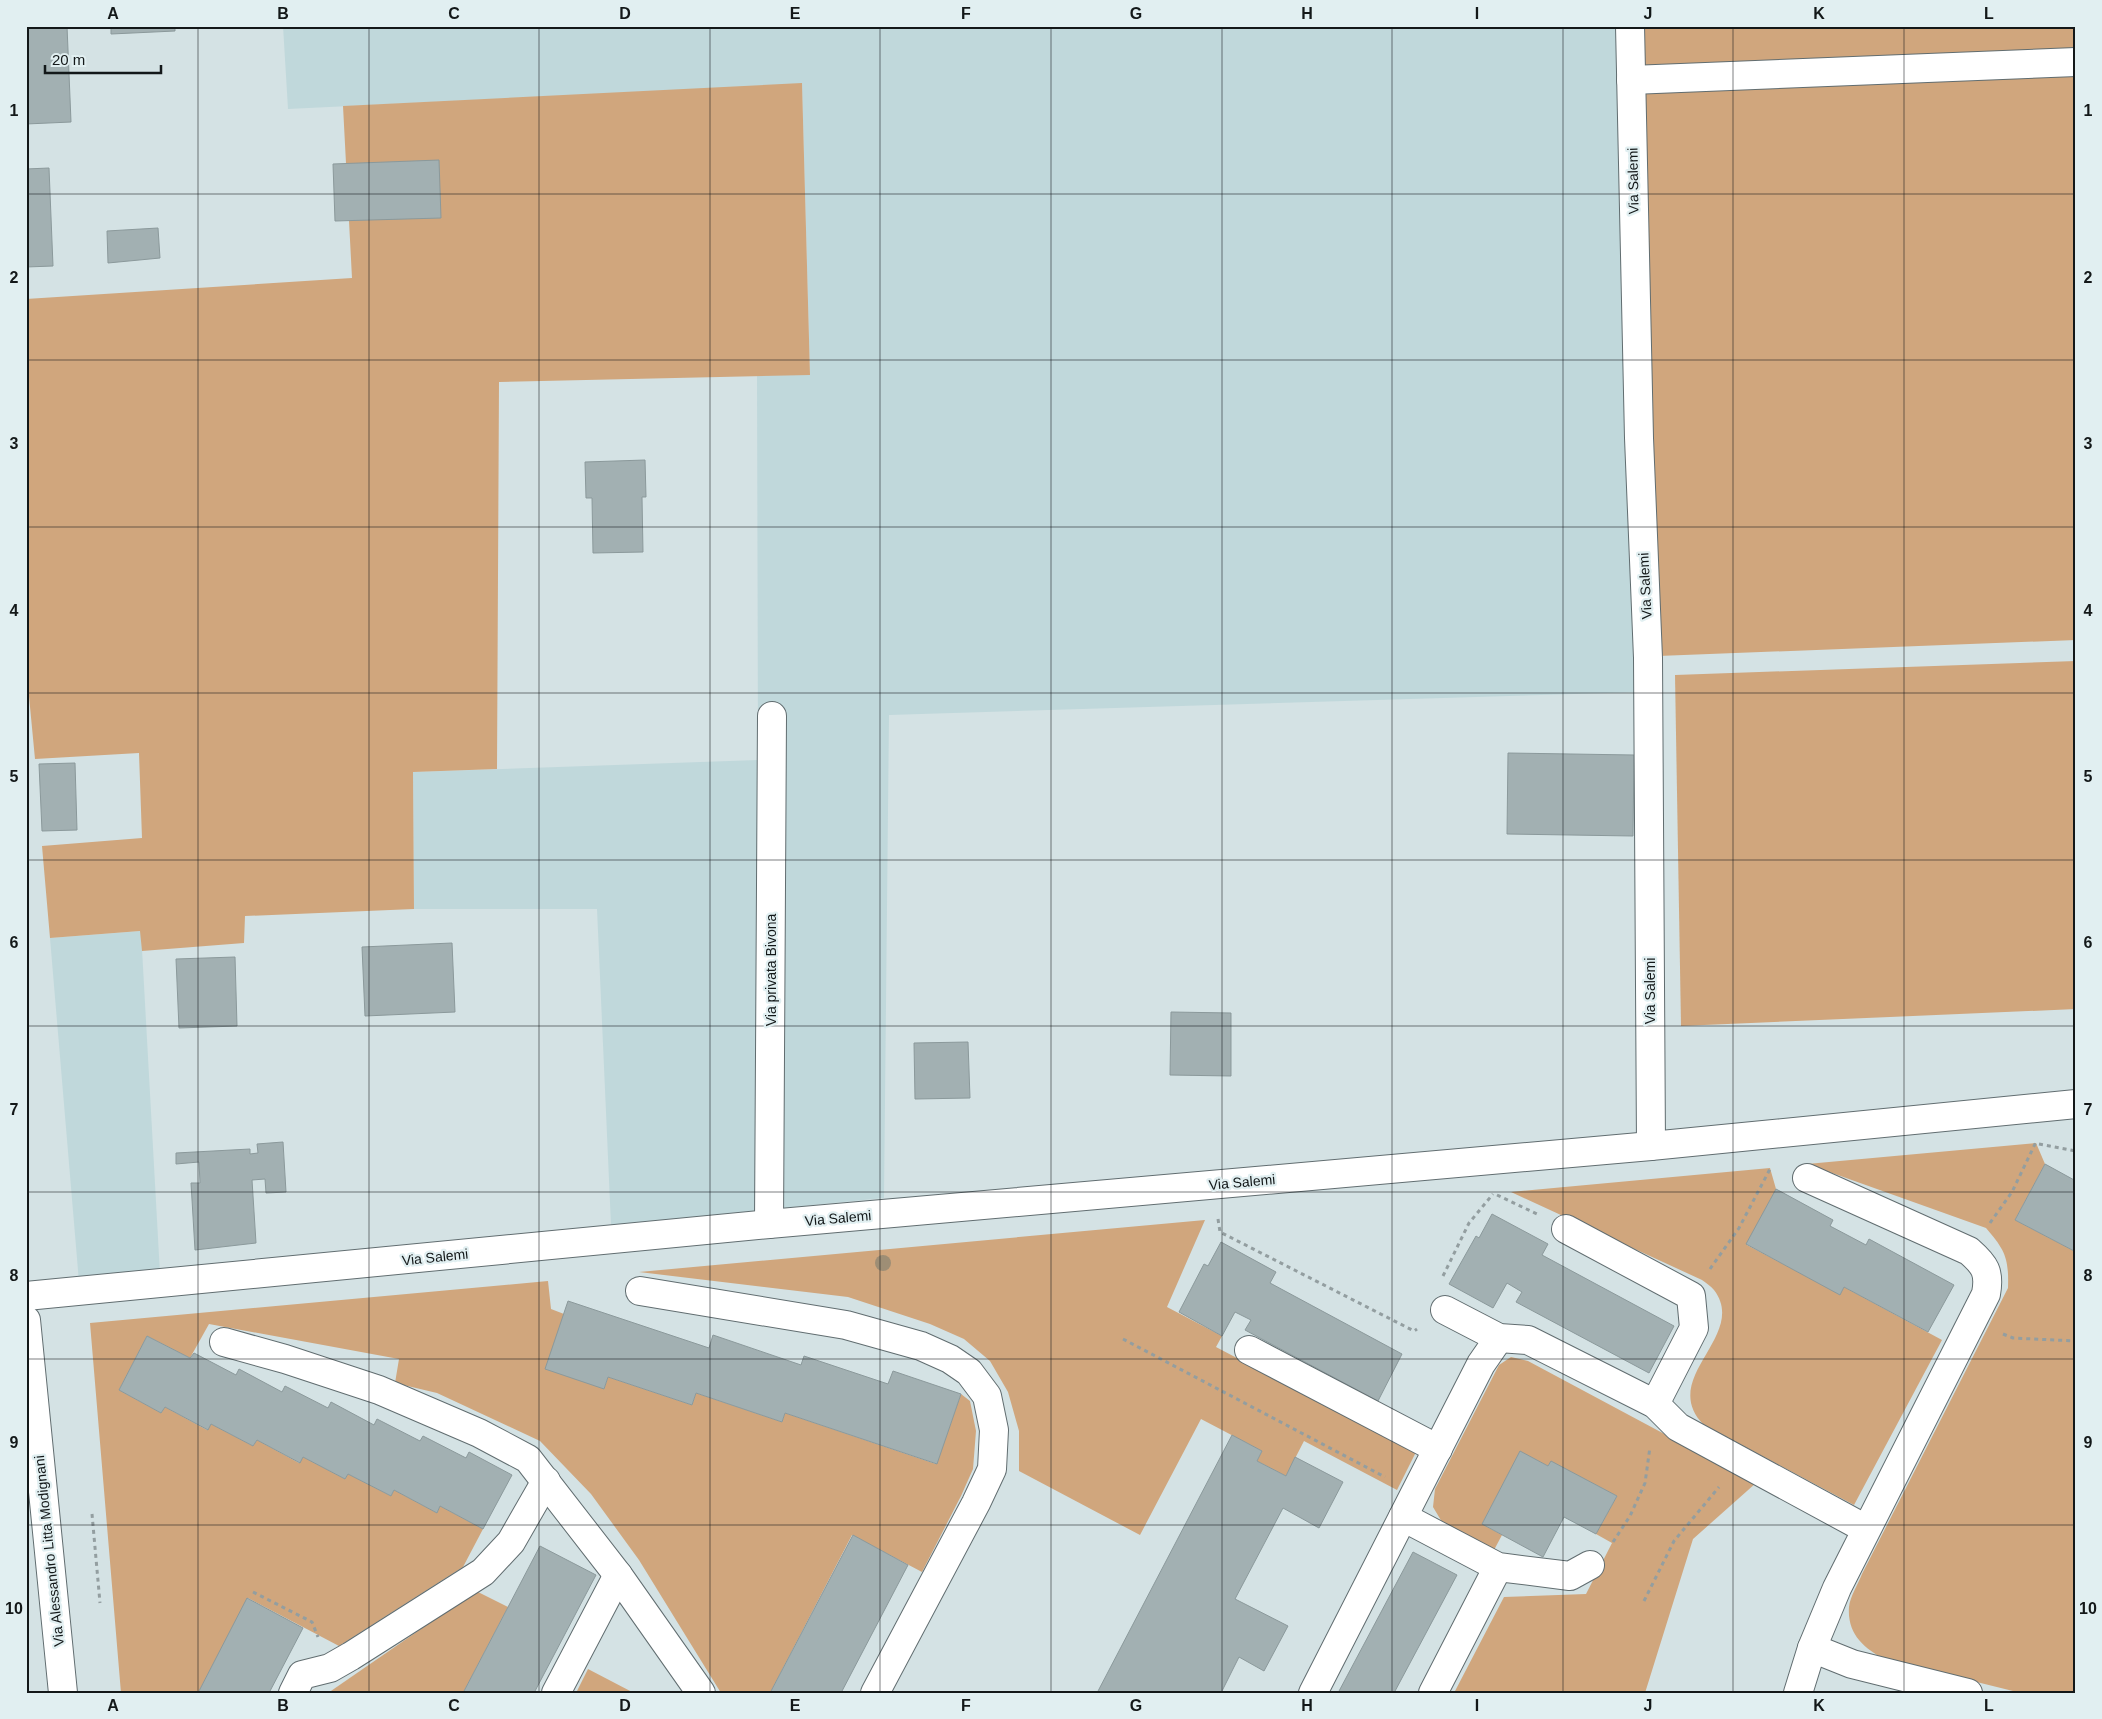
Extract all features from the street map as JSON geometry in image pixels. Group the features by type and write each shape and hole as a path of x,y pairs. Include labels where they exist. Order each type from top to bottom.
{"street":[{"name":"Via Salemi","path":"1630,26 1638,438 1648,658 1651,1146"},
{"path":"1631,80 2076,62"},
{"name":"Via privata Bivona","path":"770,1224 772,716"},
{"name":"Via Salemi","path":"26,1296 770,1224 1651,1146 2076,1104"},
{"path":"1798,1693 1812,1648 1837,1588 1986,1294 1989,1280 1984,1264 1969,1251 1807,1178"},
{"path":"1566,1229 1691,1296 1694,1328 1655,1404"},
{"path":"640,1291 846,1325 921,1346 950,1359 969,1372 987,1396 994,1430 992,1469 976,1503 875,1693"},
{"path":"1445,1310 1499,1338 1528,1340 1655,1404 1678,1426 1866,1529"},
{"name":"Via Alessandro Litta Modignani","path":"26,1320 63,1693"},
{"path":"1313,1693 1481,1364 1499,1338"},
{"path":"224,1342 285,1359 379,1390 480,1432 528,1459 618,1576 701,1693"},
{"path":"1249,1350 1438,1449"},
{"path":"293,1693 302,1675 330,1668 483,1572 511,1542 546,1481"},
{"path":"1403,1516 1498,1568 1570,1576 1590,1565"},
{"path":"1433,1693 1498,1568"},
{"path":"556,1693 618,1576"},
{"path":"1812,1648 1852,1664 1968,1693"}],"path":[{"path":"1969,1251 2012,1192 2036,1143 2076,1151"},
{"path":"1691,1296 1739,1228 1770,1168"},
{"path":"1492,1184 1494,1193"},
{"path":"1494,1193 1566,1229"},
{"path":"1217,1211 1220,1232 1414,1331 1445,1310 1441,1279 1469,1223 1494,1193"},
{"path":"1972,1322 2013,1338 2076,1341"},
{"path":"1123,1339 1416,1493"},
{"path":"1590,1565 1612,1542 1630,1516 1645,1483 1655,1404"},
{"path":"1644,1602 1674,1541 1741,1462"},
{"path":"92,1514 100,1603"},
{"path":"253,1592 312,1622 330,1668"}],"shaded area":[{"path":"283,26 1615,26 1641,692 889,715 884,1198 611,1225 597,909 414,909 413,772 758,760 757,375 810,375 802,84 288,109"},
{"path":"1629,26 2076,26 2076,640 1658,656"},
{"path":"802,83 810,375 499,382 497,769 413,772 414,909 245,916 244,943 142,951 140,931 50,938 42,846 142,838 139,753 35,759 26,665 26,299 352,278 343,106"},
{"path":"2076,661 2076,1009 1681,1026 1675,675"},
{"path":"141,931 160,1274 79,1282 50,938"},
{"path":"2036,1143 2045,1164 2015,1220 2076,1252 2076,1693 2021,1693 1884,1659 1864,1645 1854,1632 1849,1617 1852,1595 2008,1288 2008,1269 2002,1249 1986,1228 1807,1164"},
{"path":"1770,1168 1776,1189 1747,1245 1840,1294 1844,1287 1942,1340 1854,1505 1704,1425 1692,1408 1691,1391 1696,1374 1721,1324 1722,1307 1711,1287 1702,1280 1511,1192"},
{"path":"1205,1220 1167,1307 1222,1336 1216,1347 1416,1452 1397,1490 1304,1441 1286,1476 1257,1461 1262,1451 1201,1419 1140,1535 1019,1471 1019,1431 1008,1392 990,1361 964,1339 930,1324 848,1297 639,1272"},
{"path":"548,1281 551,1309 564,1314 604,1389 608,1377 692,1405 696,1393 782,1422 785,1413 936,1464 961,1394 970,1401 976,1431 973,1469 922,1572 852,1535 770,1693 721,1693 639,1560 591,1494 540,1441 437,1393 395,1383 399,1359 209,1324 190,1358 147,1336 119,1390 161,1413 165,1407 207,1430 211,1424 253,1446 257,1440 299,1463 303,1457 345,1479 348,1474 391,1496 394,1490 437,1513 440,1506 483,1529 463,1567 339,1646 248,1598 198,1693 121,1693 90,1323"},
{"path":"1511,1357 1528,1361 1756,1483 1693,1539 1645,1693 1454,1693 1504,1597 1586,1594 1612,1543 1596,1534 1617,1496 1551,1462 1548,1466 1520,1452 1482,1524 1502,1535 1494,1550 1442,1522 1433,1507 1435,1489 1499,1365"},
{"path":"476,1591 508,1607 463,1693 328,1693"},
{"path":"588,1669 634,1693 576,1693"}],"building":[{"path":"26,26 67,26 71,122 26,124"},
{"path":"111,26 175,26 175,31 111,34"},
{"path":"439,160 441,218 335,221 333,164"},
{"path":"49,168 53,266 26,267 26,169"},
{"path":"158,228 160,258 108,263 107,231"},
{"path":"645,460 646,497 642,497 643,552 593,553 592,498 586,498 585,462"},
{"path":"1508,753 1634,755 1633,836 1507,834"},
{"path":"75,763 77,830 42,831 39,764"},
{"path":"452,943 455,1012 365,1016 362,947"},
{"path":"235,957 237,1026 179,1028 176,959"},
{"path":"1171,1012 1231,1013 1231,1076 1170,1075"},
{"path":"968,1042 970,1098 915,1099 914,1043"},
{"path":"283,1142 286,1192 266,1193 265,1179 252,1180 256,1243 195,1250 191,1183 200,1183 199,1162 176,1164 176,1153 250,1149 250,1154 258,1153 257,1144"},
{"path":"2045,1164 2076,1181 2076,1252 2015,1220"},
{"path":"1776,1189 1833,1220 1830,1226 1866,1245 1869,1239 1954,1285 1928,1332 1844,1287 1840,1295 1746,1244"},
{"path":"1492,1214 1548,1244 1542,1255 1674,1326 1649,1373 1516,1302 1522,1292 1507,1283 1493,1308 1449,1284 1476,1236 1479,1238"},
{"path":"1221,1242 1276,1272 1270,1283 1402,1354 1378,1401 1245,1330 1251,1320 1235,1312 1222,1336 1179,1312 1204,1264 1208,1266"},
{"path":"568,1301 709,1348 713,1335 801,1365 804,1356 888,1384 893,1371 961,1394 937,1464 785,1413 782,1422 696,1393 692,1405 608,1377 604,1389 545,1369"},
{"path":"147,1336 190,1358 194,1353 236,1375 239,1369 282,1392 285,1386 328,1408 331,1402 374,1425 377,1419 420,1441 423,1436 466,1458 469,1452 512,1475 483,1529 440,1506 437,1513 394,1490 391,1496 348,1474 345,1479 303,1457 300,1463 257,1440 253,1446 211,1424 208,1430 165,1407 161,1413 119,1390"},
{"path":"1232,1435 1262,1451 1257,1461 1286,1476 1295,1457 1343,1482 1319,1528 1283,1508 1235,1599 1288,1626 1264,1671 1239,1657 1221,1693 1097,1693"},
{"path":"1520,1451 1548,1466 1551,1461 1617,1496 1596,1534 1564,1517 1543,1557 1482,1524"},
{"path":"853,1535 908,1565 841,1693 770,1693"},
{"path":"540,1546 596,1575 534,1693 463,1693"},
{"path":"1413,1552 1457,1575 1394,1693 1338,1693"},
{"path":"247,1598 303,1628 269,1693 198,1693"}]}
